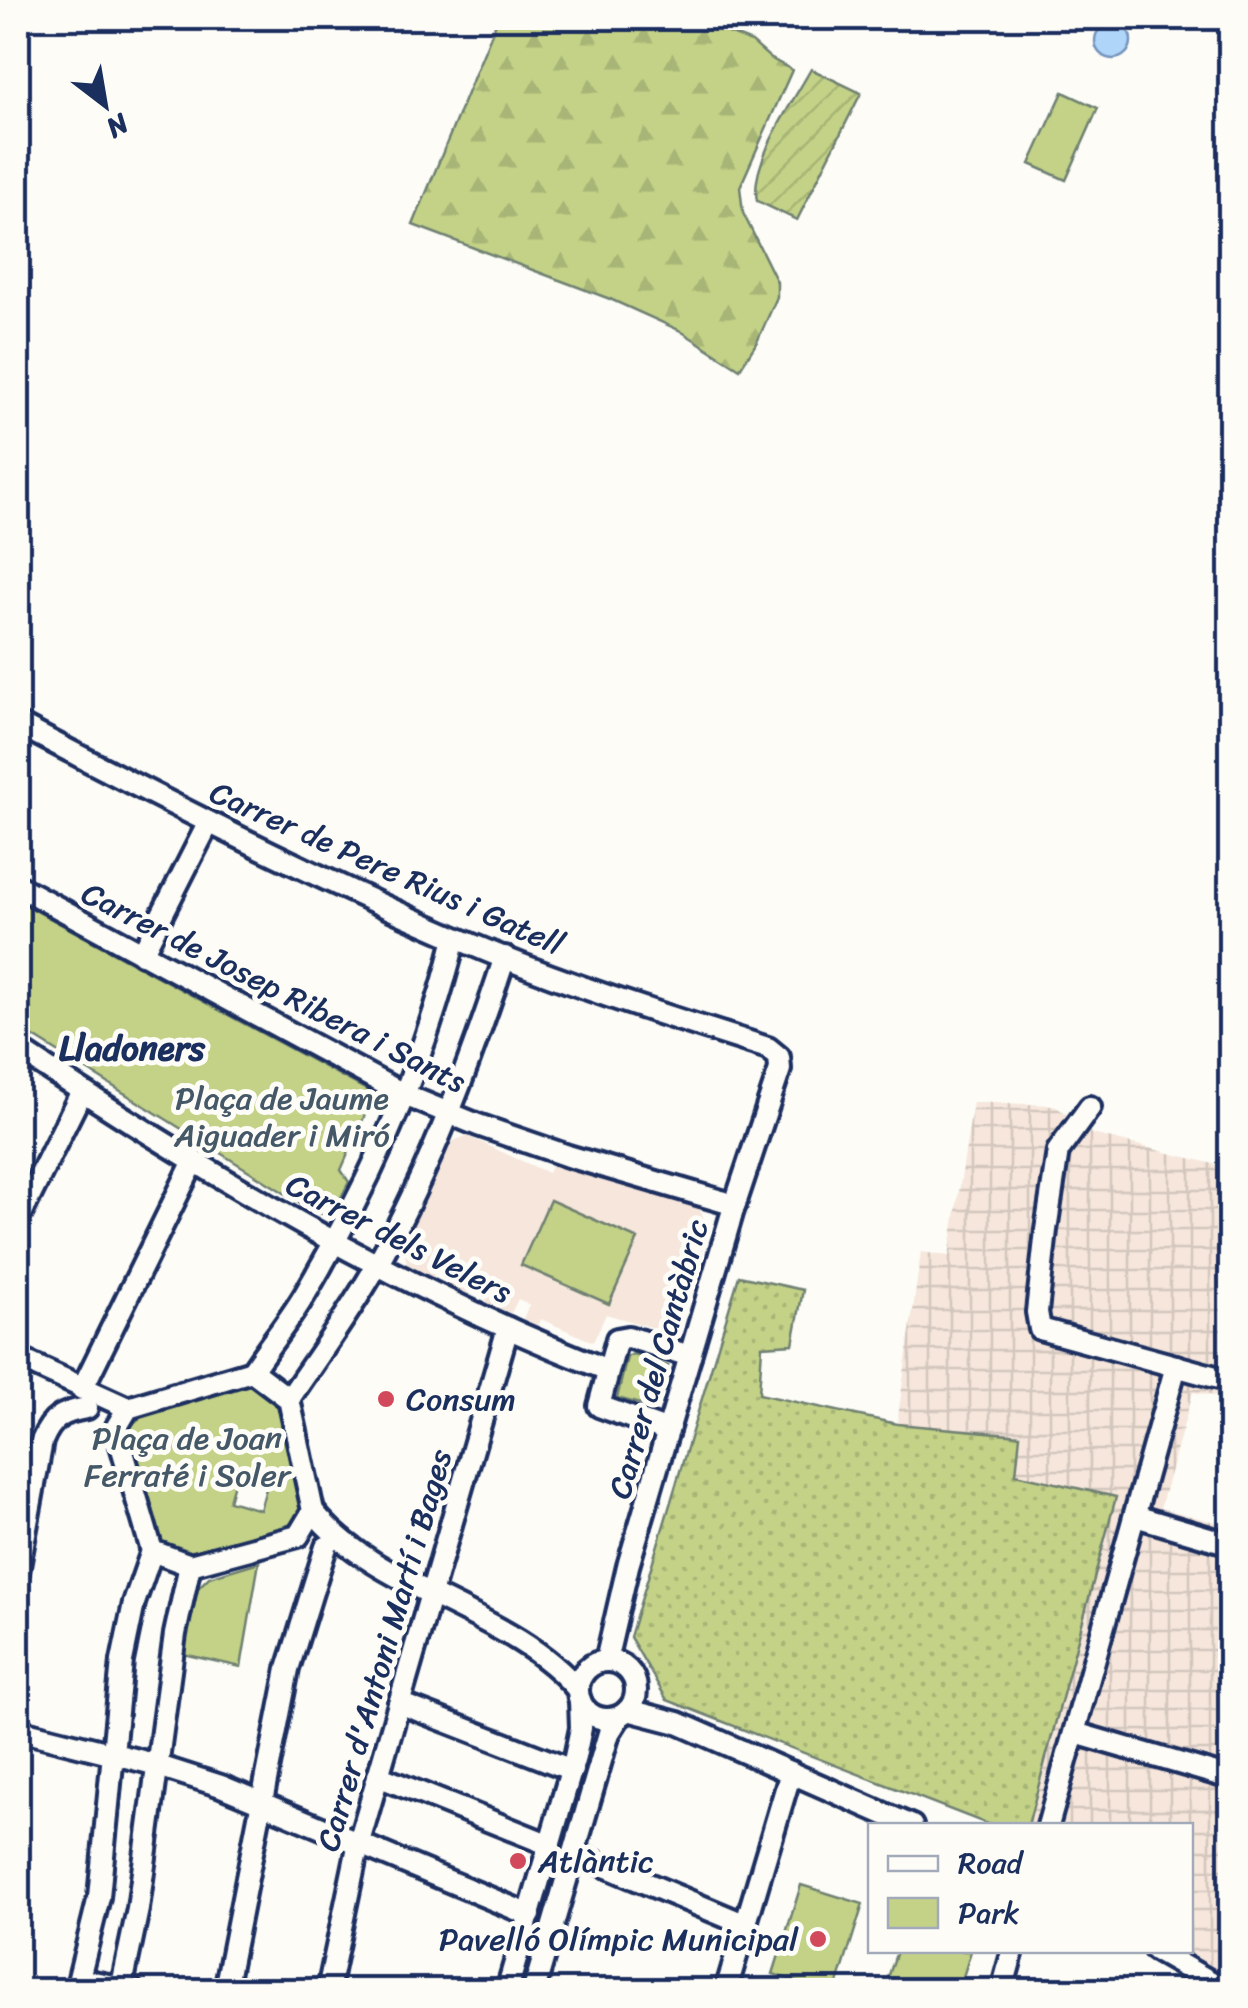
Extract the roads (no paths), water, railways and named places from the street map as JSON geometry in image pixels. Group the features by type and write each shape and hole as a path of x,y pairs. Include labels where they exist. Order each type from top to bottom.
{"street":[{"name":"Carrer de Pere Rius i Gatell","path":"18,724 208,824 456,938 768,1048 779,1057 777,1078"},
{"path":"142,954 208,824"},
{"name":"Carrer de Josep Ribera i Sants","path":"18,886 404,1094 568,1156 735,1205"},
{"path":"84,1398 128,1408 252,1371 308,1289 372,1166 439,1005 456,938"},
{"path":"290,1398 376,1266 451,1114 505,957"},
{"name":"Carrer dels Velers","path":"18,1048 194,1161 332,1243 508,1328 608,1370"},
{"name":"Carrer del Cantàbric","path":"599,1663 735,1205 777,1078"},
{"path":"18,1220 82,1091"},
{"path":"1090,1106 1058,1151 1046,1230 1038,1312 1040,1329 1230,1381"},
{"path":"18,1572 42,1441 49,1424 84,1398 194,1161"},
{"name":"Carrer d'Antoni Martí i Bages","path":"328,1990 359,1842 508,1328"},
{"path":"668,1431 599,1406 617,1339 628,1337 690,1356"},
{"path":"18,1358 84,1398 116,1428 152,1551 134,1602 122,1660 99,1896 77,1984 125,1990 176,1634 190,1564"},
{"path":"1049,1823 1176,1366"},
{"path":"252,1371 290,1398 313,1510 349,1548 546,1658 575,1666 619,1663 630,1672 628,1706 609,1733 537,1990"},
{"path":"116,1428 128,1408"},
{"path":"298,1536 313,1510"},
{"path":"1135,1516 1230,1544"},
{"path":"152,1551 190,1564 298,1536 326,1547 349,1548"},
{"path":"226,1990 288,1669 326,1547"},
{"path":"546,1658 579,1695 586,1710 596,1717 628,1706 678,1723 905,1823"},
{"path":"507,1990 572,1770 581,1728 581,1677 599,1663"},
{"path":"399,1704 572,1770"},
{"path":"18,1730 157,1766 262,1803 530,1915"},
{"path":"1075,1734 1230,1778"},
{"path":"726,1990 791,1772"},
{"path":"378,1776 550,1846"},
{"path":"574,1853 746,1926"},
{"path":"1002,1990 1012,1953"},
{"path":"1160,1953 1225,1990"}],"water":[{"path":"1113,23 1126,28 1131,41 1126,54 1113,59 1100,54 1095,41 1100,28"}],"place":[{"name":"Consum","path":"386,1399"},
{"name":"Atlàntic","path":"518,1861"},
{"name":"Pavelló Olímpic Municipal","path":"818,1939"}],"district":[{"name":"Lladoners","path":"132,1048"}],"park label":[{"name":"Plaça de Jaume Aiguader i Miró","path":"282,1116"},
{"name":"Plaça de Joan Ferraté i Soler","path":"187,1456"}]}
